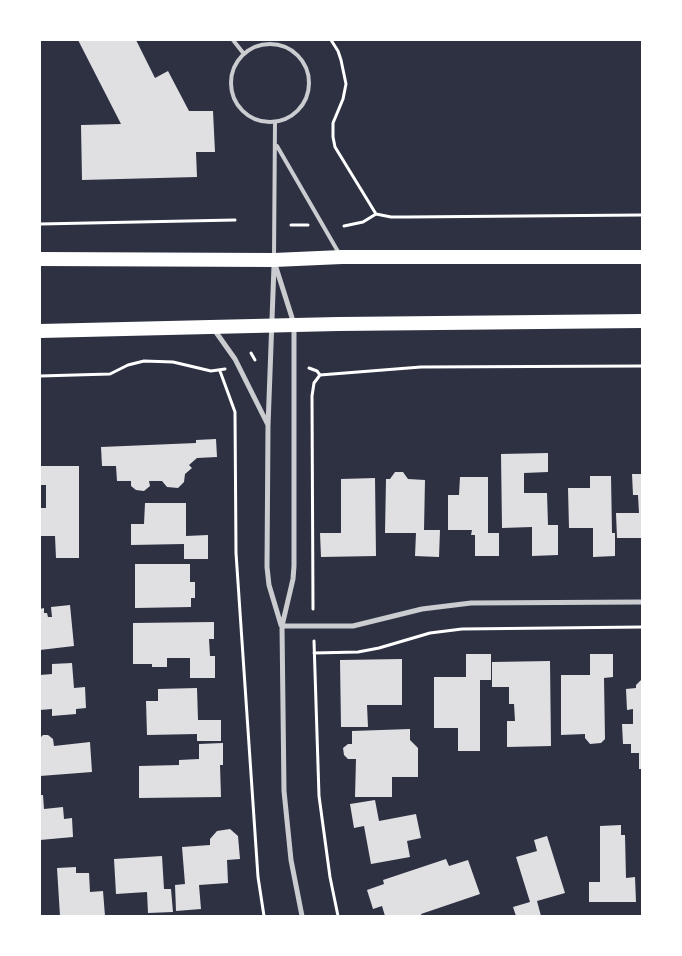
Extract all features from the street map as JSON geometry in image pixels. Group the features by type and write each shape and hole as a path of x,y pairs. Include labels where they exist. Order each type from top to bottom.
{"highway":[{"path":"40,259 274,260 342,257 642,257"},
{"path":"40,331 294,324 642,321"}],"street":[{"path":"274,260 294,324 294,566 293,579 282,626 284,791 291,860 302,916"},
{"path":"274,260 268,426 266,567 269,585 282,626"},
{"path":"212,327 235,359 268,426"},
{"path":"282,626 353,626 422,610 471,603 642,602"}],"lane":[{"path":"233,40 244,54"},
{"path":"265,44 289,49 306,66 309,78 308,91 304,102 289,118 275,122 254,119 243,112 236,102 232,90 231,78 235,66 244,54 252,48 265,44"},
{"path":"274,260 275,122"},
{"path":"276,144 342,257"}],"path":[{"path":"331,40 338,51 344,67 346,84 343,99 333,123 332,137 335,147 376,214"},
{"path":"344,226 363,222 376,214 407,218 642,215"},
{"path":"40,224 235,220"},
{"path":"291,224 309,225"},
{"path":"40,376 110,374 128,365 144,361 173,362 211,371 229,368"},
{"path":"314,609 312,396 314,382 320,376 421,367 642,366"},
{"path":"220,371 235,412 237,560 258,877 264,916"},
{"path":"317,371 320,376"},
{"path":"314,653 358,652 430,634 462,629 642,627"},
{"path":"314,639 320,796 330,877 338,916"}],"building":[{"path":"78,40 136,40 155,78 168,71 189,111 213,111 215,152 196,152 197,177 82,180 81,125 121,124"},
{"path":"216,439 217,457 197,458 189,465 192,468 185,474 184,482 178,488 167,487 162,481 149,481 150,486 144,491 136,490 131,486 131,481 117,481 116,466 102,466 101,447 196,443 196,440"},
{"path":"548,453 548,472 524,473 524,493 547,493 548,525 558,525 558,555 532,556 532,527 502,528 501,454"},
{"path":"40,466 79,466 79,558 56,558 55,536 40,536 40,508 46,508 46,485 40,485"},
{"path":"395,472 403,472 408,479 425,480 424,530 440,530 439,557 415,556 416,533 385,533 386,479 390,479"},
{"path":"632,474 642,474 642,538 617,538 616,513 639,513 638,495 633,495"},
{"path":"590,476 611,476 612,533 615,533 615,556 593,557 593,528 569,528 568,488 590,488"},
{"path":"460,477 488,477 488,533 499,533 499,556 475,556 475,535 471,535 472,530 448,530 448,495 459,495"},
{"path":"375,478 376,556 321,557 320,533 341,533 341,479"},
{"path":"145,503 186,503 186,536 208,535 208,559 184,559 184,544 131,545 131,524 144,524"},
{"path":"135,564 190,564 190,582 195,582 195,598 191,598 191,607 135,608"},
{"path":"70,605 74,646 40,650 40,609 44,608 44,613 47,613 48,617 52,617 51,607"},
{"path":"214,622 214,639 209,639 210,656 215,656 215,678 190,678 190,658 167,658 167,667 152,667 152,664 133,664 133,623"},
{"path":"466,654 491,654 491,680 480,680 480,751 458,751 458,728 434,728 434,677 466,677"},
{"path":"590,654 613,654 613,677 604,678 605,739 601,743 590,744 585,738 585,734 561,735 561,675 590,675"},
{"path":"402,659 402,705 367,705 368,727 341,727 340,660"},
{"path":"550,661 551,746 507,747 507,721 515,721 514,704 509,704 509,687 492,687 492,662"},
{"path":"72,663 74,688 85,687 86,708 76,709 76,714 52,716 52,709 40,710 40,675 52,674 52,664"},
{"path":"642,679 642,769 639,769 639,753 631,753 631,744 623,744 622,724 633,724 633,709 627,710 626,689 636,688 636,685"},
{"path":"197,688 198,720 221,720 221,741 197,741 197,734 147,735 146,701 158,701 158,689"},
{"path":"410,729 410,740 418,748 418,777 392,777 392,797 355,797 356,759 348,759 344,755 343,748 348,744 352,744 352,731"},
{"path":"43,735 48,735 53,739 54,746 90,742 92,772 40,776 40,738"},
{"path":"223,743 223,765 220,765 221,797 139,798 139,766 179,765 179,760 199,759 199,744"},
{"path":"40,795 43,795 44,809 63,807 64,819 72,818 73,837 40,840"},
{"path":"375,800 379,821 416,814 421,838 407,841 410,857 371,864 364,826 354,828 350,804"},
{"path":"621,825 621,835 625,835 626,878 635,877 636,902 589,902 589,882 600,882 600,826"},
{"path":"230,829 238,836 240,859 227,860 228,883 199,885 201,909 176,911 175,885 185,884 182,847 210,845 210,839 217,831"},
{"path":"547,836 565,893 537,901 541,916 516,916 513,907 530,902 516,857 537,851 534,840"},
{"path":"162,856 164,889 171,889 173,912 148,913 147,892 116,894 114,859"},
{"path":"446,859 449,866 468,860 480,894 421,914 422,916 385,916 382,906 373,909 367,890 384,884 383,880"},
{"path":"76,867 76,873 89,873 90,892 103,891 105,916 60,916 57,868"}]}
